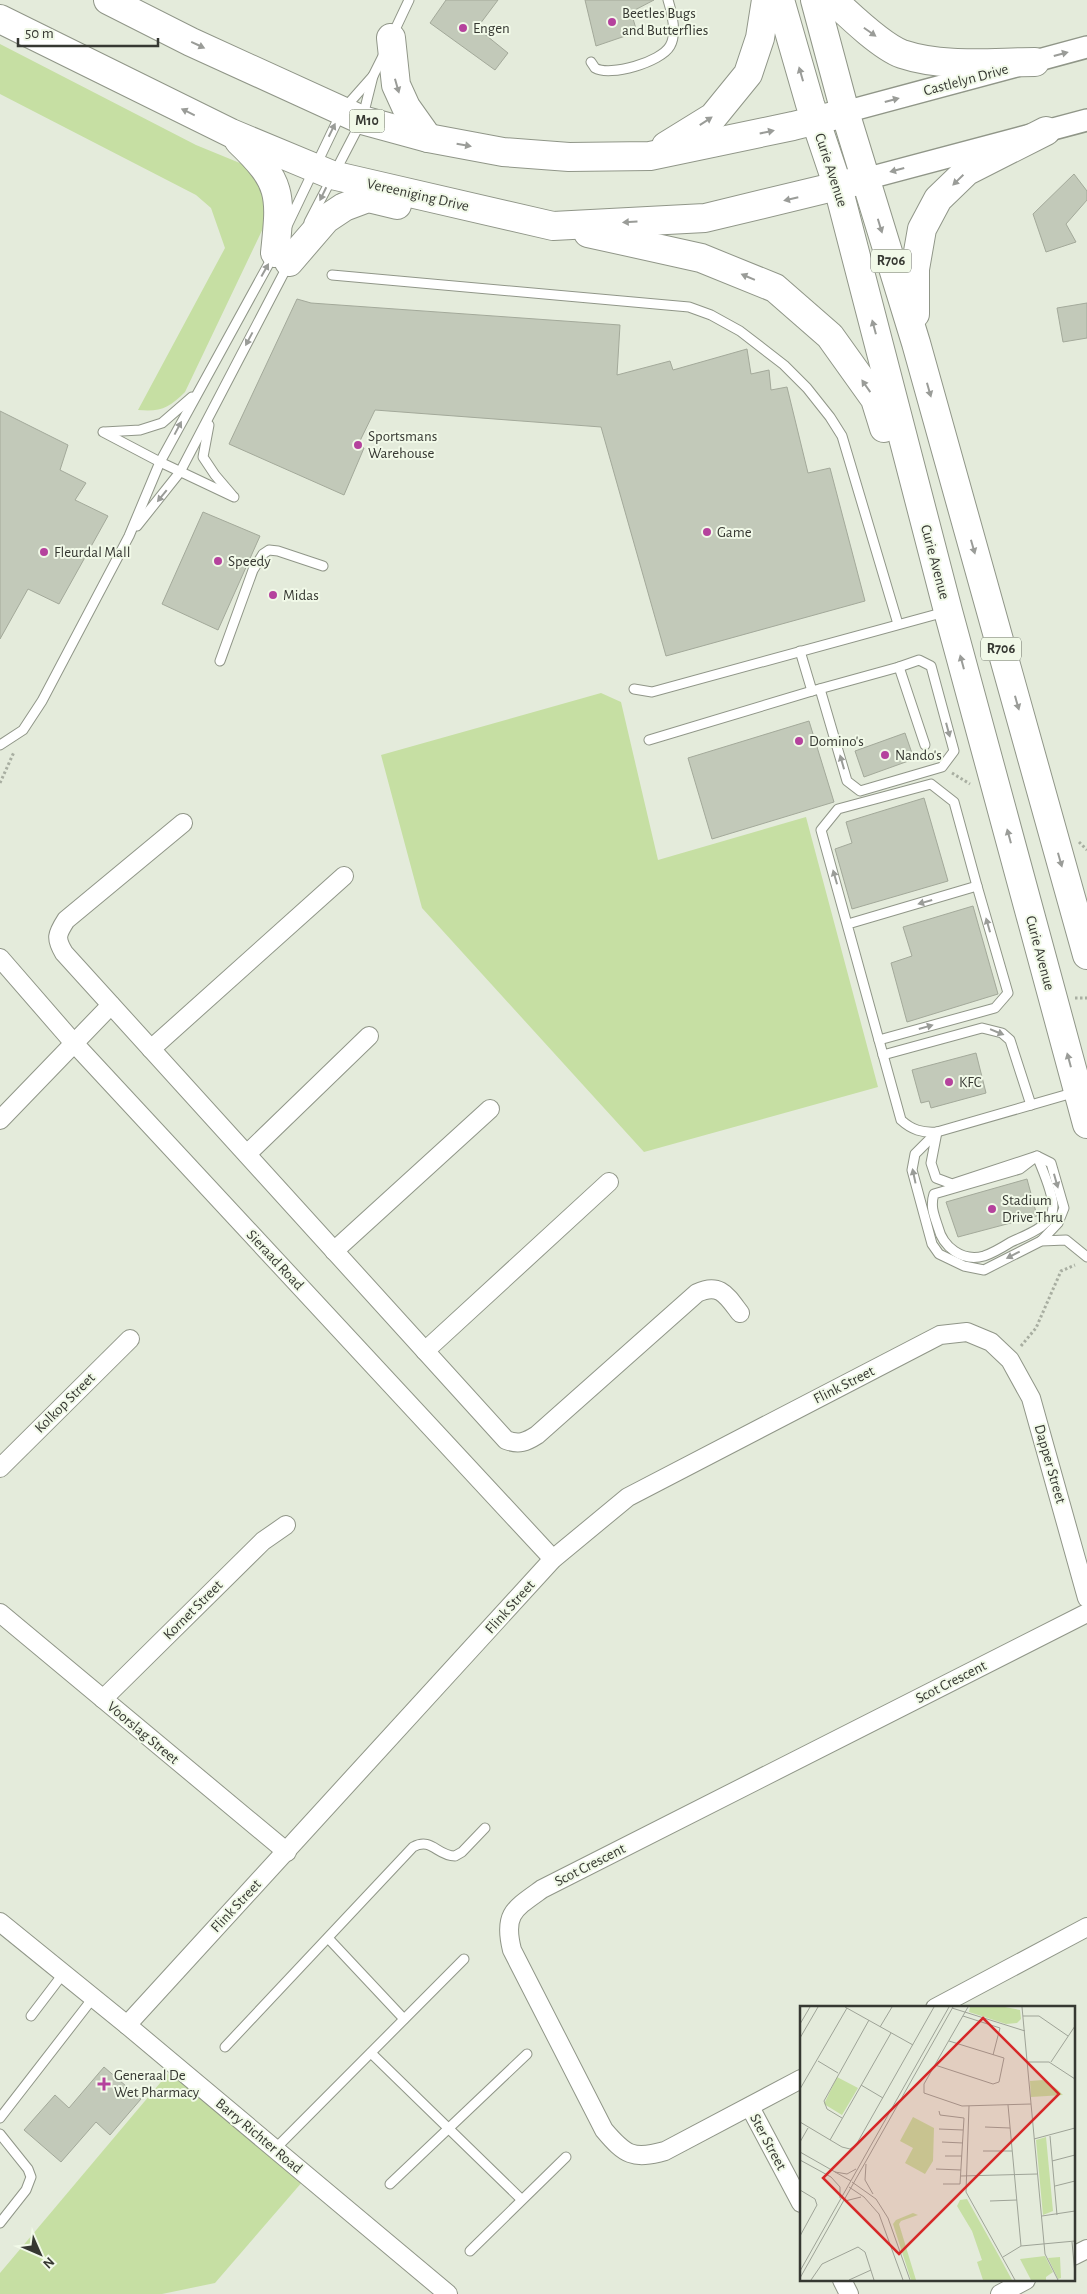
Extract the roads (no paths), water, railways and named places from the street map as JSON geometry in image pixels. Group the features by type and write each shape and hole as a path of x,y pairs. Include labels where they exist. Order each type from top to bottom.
{"main road":[{"name":"M10","path":"108,0 191,42 352,115 428,138 503,152 569,157 650,156 815,121 845,112"},
{"path":"650,156 713,117 748,74 760,38 766,0"},
{"name":"Curie Avenue","path":"780,0 815,121 838,187 948,611 1082,1090 1087,1124"},
{"name":"Curie Avenue","path":"815,0 845,112 916,344 1087,954"},
{"path":"833,0 864,28 901,54 946,63 1035,62"},
{"name":"Vereeniging Drive","path":"0,19 231,133 323,171 553,226 705,218 865,179"},
{"path":"392,38 396,85 406,107 428,138"},
{"path":"916,344 915,269 922,229 938,199 967,171 1046,131"},
{"path":"231,133 261,162 272,178 280,209 282,258"},
{"path":"282,258 326,219 344,207 368,198 423,211 553,226 701,258 774,288 830,336 875,399 927,566 948,611"}],"street":[{"name":"Castlelyn Drive","path":"845,112 1087,47"},
{"path":"865,179 1087,120"},
{"path":"183,823 79,907 66,920 59,931 57,941 64,953 506,1440 521,1443 537,1435 697,1293 705,1289 723,1292 740,1313"},
{"path":"151,1049 344,876"},
{"name":"Sieraad Road","path":"0,958 73,1042 554,1559"},
{"path":"0,1120 73,1042 111,1005"},
{"path":"247,1154 369,1036"},
{"path":"334,1250 490,1109"},
{"path":"425,1350 609,1182"},
{"name":"Flink Street","path":"127,2025 554,1559 628,1497 940,1335 967,1332 991,1342"},
{"name":"Kolkop Street","path":"0,1468 130,1338"},
{"name":"Dapper Street","path":"991,1342 1010,1360 1031,1398 1087,1598"},
{"name":"Kornet Street","path":"103,1699 263,1541 286,1525"},
{"name":"Scot Crescent","path":"800,2080 665,2151 646,2156 629,2154 616,2145 604,2130 512,1950 507,1932 510,1917 522,1904 542,1889 1087,1613"},
{"name":"Voorslag Street","path":"0,1614 287,1852"},
{"name":"Barry Richter Road","path":"0,1922 127,2025 448,2294"},
{"path":"939,2006 1087,1926"},
{"name":"Ster Street","path":"750,2107 800,2201"},
{"path":"1074,2256 1087,2249"},
{"path":"843,2282 849,2294"},
{"path":"1000,2294 1022,2282"}],"lane":[{"path":"129,536 180,472 215,404 323,171 373,76 409,0"},
{"path":"591,62 600,71 612,71 632,67 665,53 671,46 673,36 668,0"},
{"path":"0,745 23,730 42,701 129,536 160,462 198,392 282,258 323,171 373,76"},
{"path":"332,275 689,307 711,315 740,331 784,365 807,388 842,436 898,624"},
{"path":"198,392 162,423 140,430 104,432 160,462 234,497 215,475 203,457 205,438 215,404"},
{"path":"220,661 253,570 263,554 269,550 278,551 323,566"},
{"path":"634,689 652,692 948,611"},
{"path":"649,740 816,690 899,667 919,660 931,666 954,751 942,767 860,791 847,781 816,690 800,651"},
{"path":"899,667 925,746"},
{"path":"879,1040 996,1008 1008,994 954,802 931,784 838,809 821,830 901,1120 914,1130 926,1133 937,1132 1082,1090"},
{"path":"848,924 977,886"},
{"path":"883,1055 972,1029 992,1029 1002,1033 1010,1040 1031,1105"},
{"path":"937,1132 931,1163 936,1178 952,1184"},
{"path":"921,1204 930,1192 1037,1156 1051,1163 1064,1208 1058,1223 1041,1241 984,1270 964,1266 939,1254 932,1244 921,1204 912,1170 915,1154 937,1132"},
{"path":"1037,1156 1046,1177 1053,1207 1048,1221 1037,1229 983,1256 966,1257 951,1250 940,1236 931,1204 934,1194 1020,1169 1037,1156"},
{"path":"1041,1241 1066,1240 1087,1257"},
{"path":"225,2047 413,1848 418,1845 429,1844 443,1854 455,1856 462,1852 485,1828"},
{"path":"328,1938 404,2019"},
{"path":"274,2150 464,1959"},
{"path":"31,2016 63,1974"},
{"path":"0,2118 93,1998"},
{"path":"371,2053 521,2199"},
{"path":"390,2184 527,2054"},
{"path":"0,2134 28,2169 31,2177 26,2190 0,2223"},
{"path":"470,2251 566,2156"}],"place":[{"name":"Beetles Bugs and Butterflies","path":"612,22"},
{"name":"Engen","path":"463,28"},
{"name":"Sportsmans Warehouse","path":"358,445"},
{"name":"Game","path":"707,532"},
{"name":"Fleurdal Mall","path":"44,552"},
{"name":"Speedy","path":"218,561"},
{"name":"Midas","path":"273,595"},
{"name":"Domino's","path":"799,741"},
{"name":"Nando's","path":"885,755"},
{"name":"KFC","path":"949,1082"},
{"name":"Stadium Drive Thru","path":"992,1209"},
{"name":"Generaal De Wet Pharmacy","path":"104,2084"}]}
